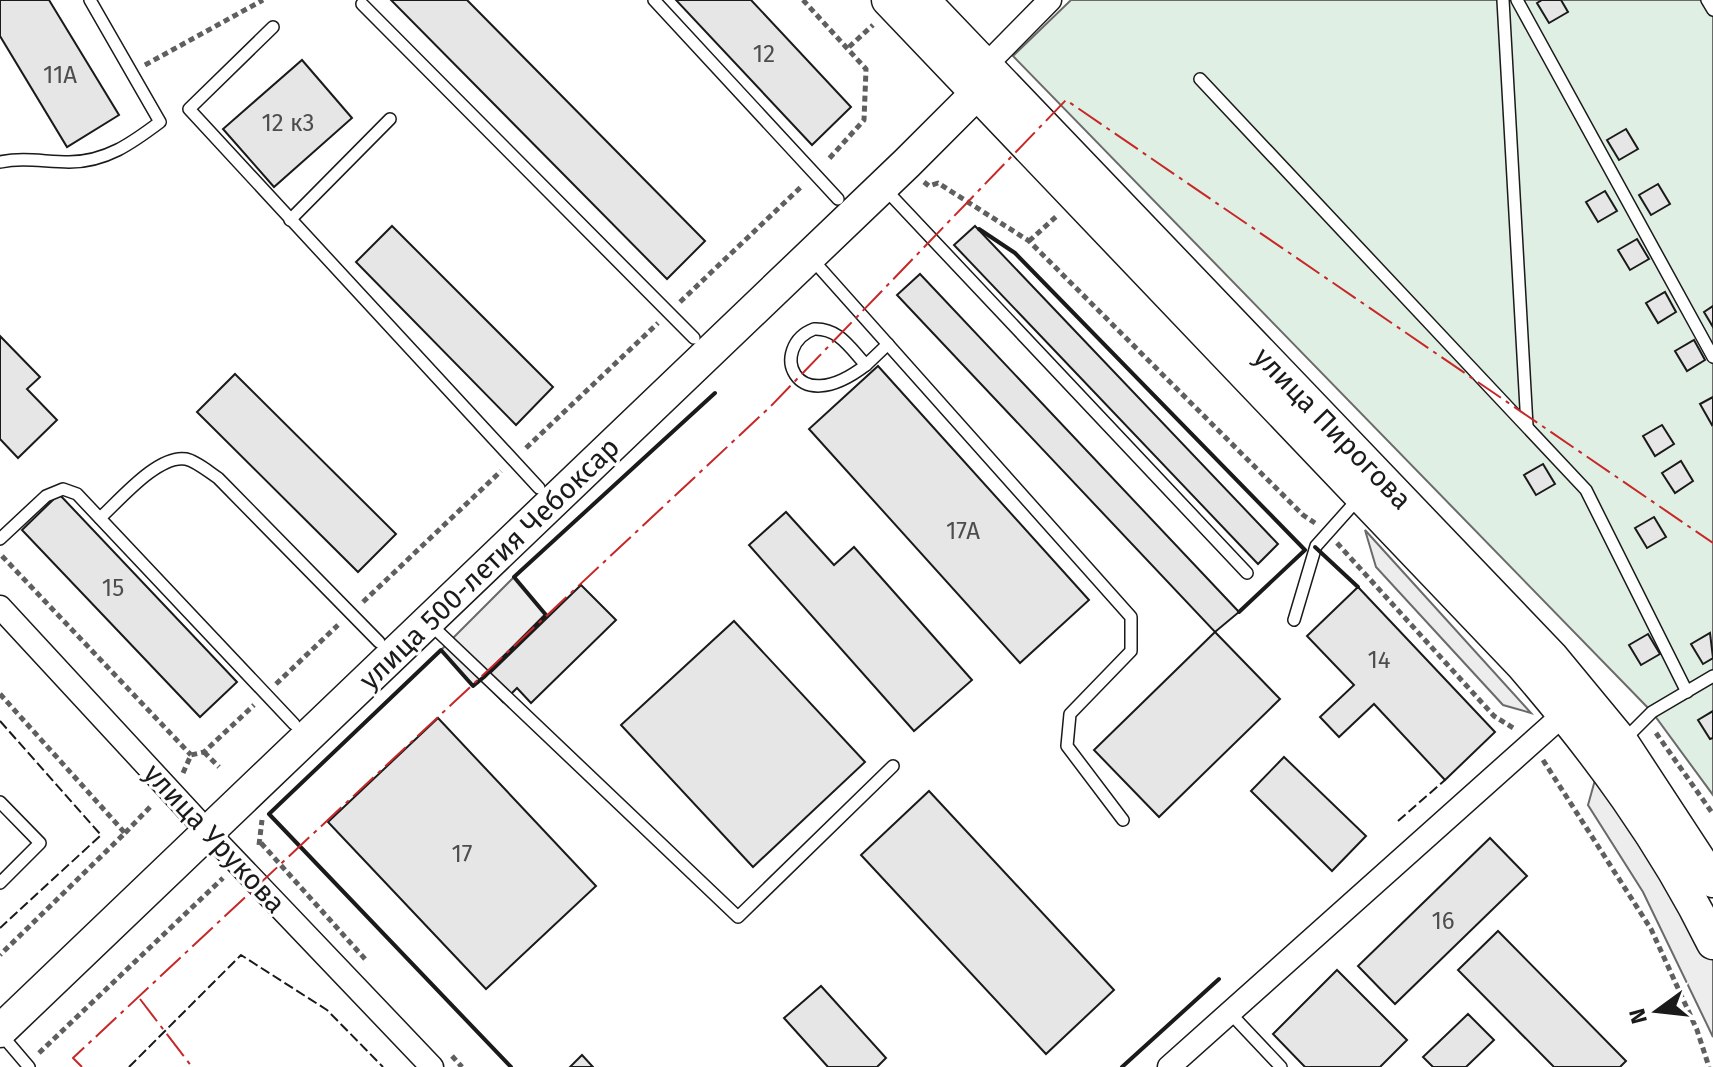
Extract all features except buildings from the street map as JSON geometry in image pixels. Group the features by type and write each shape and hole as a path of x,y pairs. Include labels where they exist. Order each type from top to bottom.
{"street":[{"name":"улица Пирогова","path":"923,0 975,79"},
{"path":"975,79 1050,0"},
{"name":"улица Пирогова","path":"882,11 975,79 1371,486 1575,705 1713,881"},
{"name":"улица 500-летия Чебоксар","path":"0,1032 202,826 802,248 882,187 975,79"},
{"name":"улица 500-летия Чебоксар","path":"802,248 838,199 975,79"},
{"name":"улица Урукова","path":"0,607 202,826 432,1067"},
{"name":"улица 500-летия Чебоксар","path":"0,1006 202,826 294,724 386,648"},
{"path":"1169,1067 1575,705"},
{"name":"улица Пирогова","path":"1612,751 1651,831 1713,943"}],"lane":[{"path":"0,162 17,158 71,162 97,159 128,146 160,122 90,0"},
{"path":"654,0 838,199"},
{"path":"1503,0 1527,426"},
{"path":"1517,0 1713,357"},
{"path":"1707,0 1713,10"},
{"path":"362,4 702,345"},
{"path":"273,27 189,109 546,495"},
{"path":"1200,79 1586,490 1687,692"},
{"path":"290,220 390,119"},
{"path":"882,187 1247,573"},
{"path":"802,248 1131,617 1131,651 1070,714 1067,746 1123,820"},
{"path":"866,365 840,336 823,329 805,333 791,355 796,374 802,382 821,389 836,385 866,365 888,344"},
{"path":"100,518 151,471 170,460 187,459 218,478 386,648"},
{"path":"1294,620 1316,546 1371,486"},
{"path":"0,539 46,496 63,489 77,494 294,724"},
{"path":"421,615 738,917 893,766"},
{"path":"1612,751 1652,712 1713,676"},
{"path":"0,802 40,843 0,883"},
{"path":"1230,1013 1281,1067"},
{"path":"0,1032 28,1065"}],"path":[{"path":"133,72 263,0"},
{"path":"803,0 866,69 864,120 816,174"},
{"path":"849,47 882,11"},
{"path":"923,180 929,186 938,183 1029,241 1303,515 1320,525"},
{"path":"1029,241 1068,207"},
{"path":"1335,541 1494,716 1524,735"},
{"path":"0,554 191,755"},
{"path":"0,694 125,833"},
{"path":"1538,750 1651,929 1697,1030 1709,1067"},
{"path":"191,755 204,752 219,767"},
{"path":"183,773 191,755"},
{"path":"0,955 155,802"},
{"path":"262,814 261,843 367,961"},
{"path":"28,1065 230,871"},
{"path":"441,1043 462,1067"}],"green space":[{"path":"1071,0 1713,0 1713,795 1652,712 1013,56"}],"shaded area":[{"path":"1365,530 1531,713 1503,705 1376,567"},
{"path":"514,577 546,615 473,686 441,650"},
{"path":"1595,780 1713,943 1713,1037 1643,892 1588,805"}],"fence":[{"path":"0,721 101,835 0,928"},
{"path":"1398,821 1445,780"},
{"path":"129,1067 241,955 327,1010 383,1067"}],"wall":[{"path":"979,229 1015,253 1305,550 1239,612"},
{"path":"511,1067 269,814 441,650 473,686 484,677 546,615 514,577 715,393"},
{"path":"1315,547 1358,587"},
{"path":"1122,1067 1219,979"}],"power":[{"path":"82,1067 73,1058 771,406 1066,100 1713,543"},
{"path":"140,999 192,1067"}]}
